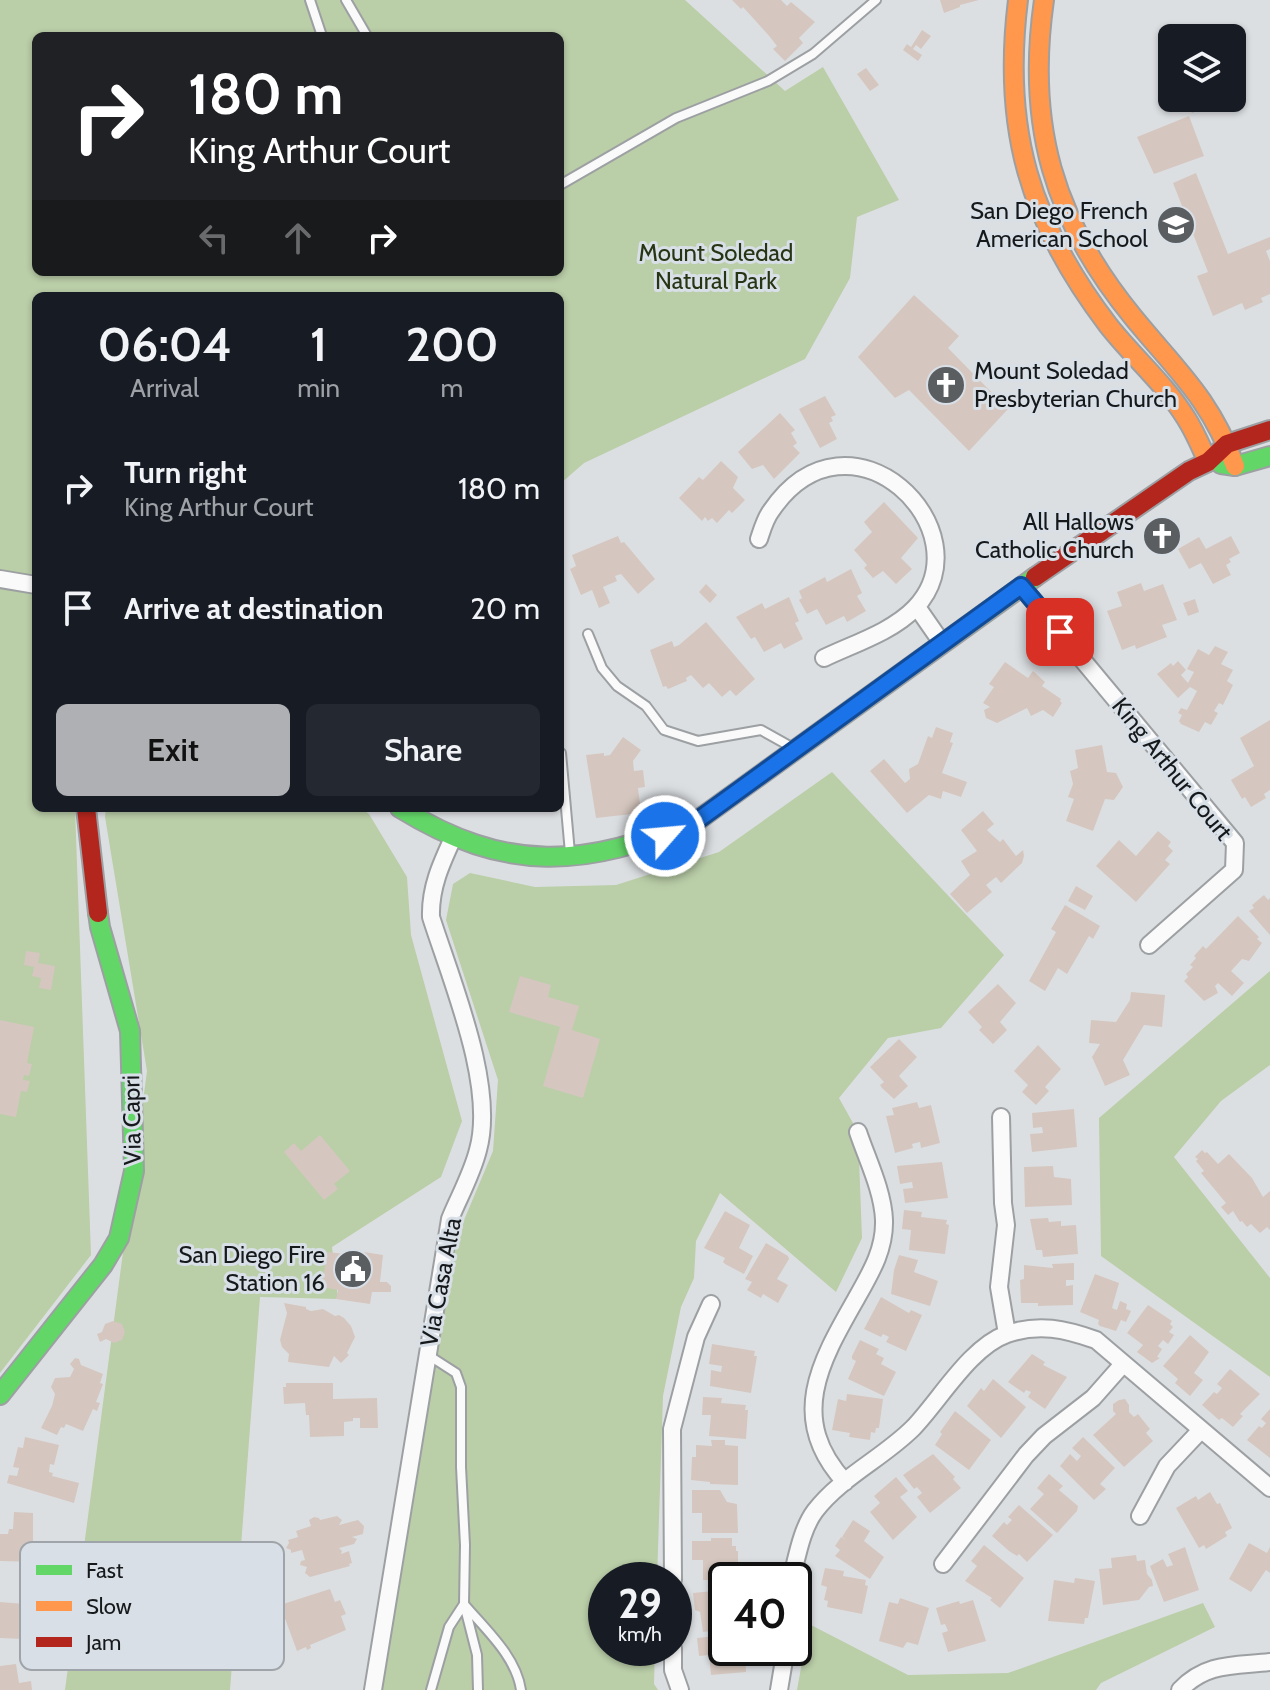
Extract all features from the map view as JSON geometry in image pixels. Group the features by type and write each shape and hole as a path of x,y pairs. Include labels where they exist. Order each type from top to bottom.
{"street":[{"path":"1018,0 1010,71 1014,111 1030,182 1054,244 1107,324 1185,418 1208,462"},
{"path":"1044,0 1035,70 1045,145 1062,200 1077,235 1125,306 1210,410 1235,466"},
{"path":"406,812 453,838 506,855 571,858 612,852 665,836 687,825 796,749 1021,586 1189,471 1208,462 1227,444 1270,430"},
{"path":"1208,462 1235,466 1270,456"},
{"path":"759,539 770,511 799,481 815,470 856,466 880,472 911,494 931,529 935,550 932,580 917,607 877,633 824,658"},
{"path":"0,579 32,584"},
{"name":"King Arthur Court","path":"1021,586 1235,843 1234,870 1149,945"},
{"path":"917,607 942,643"},
{"name":"Via Capri","path":"0,1395 103,1265 119,1238 134,1171 130,1031 100,927 86,812"},
{"name":"Via Casa Alta","path":"373,1690 450,1219 479,1149 482,1096 477,1063 431,917 430,901 437,873 453,838"},
{"path":"1001,1117 1006,1225 999,1287 1007,1334"},
{"path":"845,1482 830,1466 814,1428 812,1404 826,1352 878,1260 884,1220 877,1186 858,1132"},
{"path":"673,1562 672,1429 696,1337 711,1304"},
{"path":"796,1562 806,1527 815,1510 911,1430 987,1344 1007,1334 1039,1327 1065,1329 1096,1340 1270,1488"},
{"path":"943,1564 1026,1455 1044,1436 1093,1398 1123,1364"},
{"path":"1140,1516 1167,1466 1200,1431"},
{"path":"1180,1690 1191,1678 1212,1668 1270,1662"},
{"path":"673,1666 680,1690"},
{"path":"779,1690 783,1666"}],"lane":[{"path":"310,0 321,32"},
{"path":"346,0 365,32"},
{"path":"564,183 676,118 768,81 813,54 876,0"},
{"path":"588,634 602,668 617,686 646,706 664,730 698,741 761,730 796,749"},
{"path":"564,784 571,858"},
{"path":"428,1355 456,1373 461,1387 464,1604 477,1655 478,1690"},
{"path":"431,1690 449,1627 464,1604"},
{"path":"464,1604 504,1651 521,1690"}],"green space":[{"name":"Mount Soledad Natural Park","path":"0,0 685,0 785,91 823,67 899,200 857,217 850,278 805,359 584,463 564,480 564,292 32,292 32,812 75,812 91,1255 0,1373"},
{"path":"832,772 1004,955 941,1028 888,1038 839,1098 858,1132 862,1238 836,1292 720,1193 696,1241 694,1278 681,1307 663,1396 658,1562 588,1562 588,1666 654,1666 654,1684 658,1690 372,1690 454,1244 493,1151 498,1080 446,920 453,884 470,873 535,887 616,885 719,852"},
{"path":"106,812 369,814 407,877 411,935 462,1121 441,1177 332,1247 338,1299 260,1297 241,1542 85,1542 147,1071"},
{"path":"1270,971 1270,1065 1221,1101 1174,1157 1270,1278 1270,1377 1101,1256 1099,1118"},
{"path":"1203,1603 1215,1627 1101,1683 1096,1690 797,1690 801,1666 812,1666 812,1626 908,1675 1008,1673"},
{"path":"68,1670 232,1670 230,1690 65,1690"}],"building":[{"path":"732,0 781,0 787,6 791,2 815,22 799,38 803,43 785,61 773,49 777,46 770,37 743,7 741,9"},
{"path":"940,0 979,0 944,13"},
{"path":"922,30 931,36 921,49 916,45 913,49 922,55 918,61 903,50 907,44 911,47"},
{"path":"866,68 879,85 870,91 857,74"},
{"path":"1189,116 1204,156 1154,174 1137,137"},
{"path":"1196,173 1228,254 1270,237 1270,249 1266,251 1270,261 1270,294 1261,298 1263,302 1245,310 1242,303 1213,316 1197,276 1208,272 1173,183"},
{"path":"914,295 959,336 948,348 1008,409 969,451 909,390 895,398 858,357"},
{"path":"825,396 836,415 831,417 833,421 829,423 837,439 820,448 799,409"},
{"path":"780,413 795,430 791,433 797,443 793,446 800,453 774,479 763,465 752,469 738,452"},
{"path":"721,461 738,477 733,488 745,500 732,513 729,510 717,523 705,517 702,521 679,498 699,477 703,480"},
{"path":"884,502 918,538 901,558 912,569 896,584 883,571 873,578 854,550 872,532 864,522"},
{"path":"618,536 655,579 638,594 621,574 615,576 617,581 603,587 610,603 599,608 592,590 581,595 570,569 576,566 572,555"},
{"path":"1231,536 1240,553 1229,559 1231,562 1226,565 1231,575 1213,584 1201,563 1189,569 1178,549 1199,537 1206,549"},
{"path":"851,569 862,593 857,596 866,611 847,622 844,616 826,625 817,609 807,614 799,600 802,598 799,591 825,577 827,582"},
{"path":"1141,583 1144,591 1163,584 1177,620 1162,625 1167,637 1136,649 1135,645 1122,650 1107,611 1122,606 1117,592"},
{"path":"706,584 717,595 710,603 699,592"},
{"path":"789,597 799,621 795,623 803,639 784,649 781,643 764,652 736,617 762,603 765,609"},
{"path":"1195,599 1199,612 1188,616 1183,603"},
{"path":"706,622 755,679 736,696 730,690 722,697 709,683 703,688 691,675 686,678 687,681 668,689 663,687 650,650 672,641 674,647 679,645"},
{"path":"1215,646 1228,652 1221,664 1233,670 1227,681 1233,685 1223,705 1219,703 1214,711 1218,713 1211,725 1205,722 1199,732 1181,724 1182,715 1178,713 1181,708 1187,710 1197,691 1190,687 1178,698 1157,674 1178,661 1186,670 1181,675 1188,683 1194,672 1187,669 1198,649 1209,655"},
{"path":"1005,662 1028,678 1033,671 1045,682 1042,686 1061,699 1062,703 1053,717 1043,710 1031,716 1027,708 997,723 986,718 984,710 990,707 983,703 994,687 989,684"},
{"path":"1270,720 1270,790 1264,794 1266,798 1251,807 1245,797 1242,799 1231,780 1254,766 1240,738"},
{"path":"936,727 953,733 950,742 953,743 942,773 967,782 961,797 943,791 941,799 929,795 907,813 870,771 884,759 905,783 910,779 909,769 918,764 928,736 932,738"},
{"path":"623,737 641,750 633,761 634,771 643,770 645,787 638,788 641,813 596,818 586,755 610,755"},
{"path":"1102,745 1107,772 1116,773 1123,787 1114,800 1105,799 1093,831 1066,821 1074,799 1068,797 1073,784 1070,771 1078,768 1075,750"},
{"path":"983,811 994,824 987,830 1000,842 1003,839 1016,856 1023,850 1024,856 1022,863 1001,883 996,877 986,885 992,892 967,913 950,894 970,875 961,861 977,851 961,830"},
{"path":"1158,831 1171,842 1168,846 1173,851 1165,860 1170,864 1136,902 1096,866 1119,840 1136,856"},
{"path":"1076,886 1093,896 1085,910 1068,901"},
{"path":"1264,895 1268,900 1270,898 1270,935 1249,911"},
{"path":"1065,905 1100,926 1093,939 1089,936 1067,974 1058,968 1045,991 1029,981 1056,932 1051,929"},
{"path":"1238,916 1262,943 1249,961 1242,959 1231,971 1244,983 1232,996 1218,983 1215,986 1218,993 1204,1001 1184,981 1188,977 1186,974 1193,967 1190,965 1196,958 1194,956 1203,946 1206,949"},
{"path":"26,951 40,953 38,963 55,966 51,990 39,988 41,978 32,976 34,967 24,965"},
{"path":"520,976 551,985 548,997 579,1006 572,1030 600,1039 583,1098 543,1086 560,1027 509,1012"},
{"path":"998,984 1016,1003 1000,1022 1007,1030 993,1044 979,1030 982,1027 968,1012"},
{"path":"1131,992 1165,995 1162,1027 1144,1025 1123,1060 1130,1075 1105,1086 1092,1057 1100,1044 1089,1043 1091,1020 1116,1022 1130,1000"},
{"path":"0,1020 34,1027 27,1063 32,1064 29,1076 24,1075 23,1080 30,1081 27,1092 21,1091 16,1117 0,1114"},
{"path":"899,1039 917,1057 899,1076 908,1086 894,1099 882,1088 880,1085 884,1082 870,1067"},
{"path":"1038,1045 1061,1069 1045,1087 1049,1091 1036,1105 1022,1092 1028,1085 1014,1071"},
{"path":"917,1102 919,1108 931,1105 940,1143 921,1148 920,1142 912,1144 913,1148 895,1153 886,1116 894,1115 892,1108"},
{"path":"1074,1109 1077,1147 1032,1152 1030,1134 1043,1133 1042,1127 1033,1128 1032,1113"},
{"path":"320,1135 350,1171 334,1184 338,1189 324,1200 284,1152 294,1143 301,1151"},
{"path":"1202,1150 1218,1164 1229,1154 1252,1178 1263,1197 1270,1191 1270,1230 1267,1227 1260,1233 1251,1224 1247,1227 1233,1211 1228,1215 1221,1207 1226,1203 1201,1173 1204,1171 1196,1161 1198,1159 1195,1157"},
{"path":"942,1162 948,1198 905,1203 903,1189 913,1188 912,1182 900,1184 897,1166"},
{"path":"1053,1166 1054,1177 1071,1179 1072,1205 1025,1207 1024,1167"},
{"path":"904,1210 922,1212 921,1217 947,1220 945,1254 909,1250 911,1230 902,1229"},
{"path":"725,1211 750,1225 739,1248 753,1256 744,1274 725,1264 725,1258 704,1248"},
{"path":"1048,1218 1049,1222 1061,1221 1061,1226 1076,1225 1078,1254 1043,1257 1042,1250 1036,1250 1030,1219"},
{"path":"766,1243 789,1259 777,1279 788,1285 778,1303 763,1294 761,1298 747,1290 752,1282 745,1279"},
{"name":"San Diego Fire Station 16","path":"327,1252 383,1255 380,1282 387,1282 391,1292 372,1292 370,1304 336,1299 338,1290 322,1287"},
{"path":"899,1255 918,1260 914,1272 938,1281 930,1306 891,1294"},
{"path":"1074,1263 1074,1280 1066,1280 1066,1286 1073,1285 1073,1305 1021,1303 1020,1280 1024,1279 1024,1265 1053,1268 1052,1264"},
{"path":"1095,1274 1119,1283 1112,1308 1117,1310 1120,1301 1127,1304 1126,1309 1131,1311 1126,1322 1121,1320 1116,1331 1100,1326 1099,1320 1080,1312"},
{"path":"881,1297 909,1313 911,1310 922,1315 906,1351 886,1342 889,1337 883,1334 881,1337 864,1329"},
{"path":"284,1303 306,1307 311,1311 323,1309 344,1318 355,1337 347,1353 349,1355 341,1363 334,1356 329,1367 288,1362 289,1354 280,1340 287,1313"},
{"path":"1148,1305 1172,1321 1170,1324 1173,1327 1169,1332 1174,1335 1168,1344 1163,1340 1158,1346 1162,1349 1157,1357 1160,1358 1152,1363 1137,1352 1143,1345 1127,1333"},
{"path":"113,1321 122,1324 125,1332 122,1340 114,1343 106,1339 100,1342 97,1334 102,1332 105,1324"},
{"path":"1190,1335 1209,1352 1194,1373 1203,1380 1190,1396 1175,1383 1178,1379 1163,1366"},
{"path":"860,1340 879,1349 876,1354 884,1358 881,1364 896,1372 884,1396 848,1379 856,1361 852,1356"},
{"path":"712,1344 755,1351 754,1356 757,1356 751,1393 710,1386 711,1370 721,1372 722,1366 709,1364"},
{"path":"1032,1354 1045,1362 1043,1365 1067,1377 1045,1409 1028,1397 1031,1392 1026,1390 1024,1393 1008,1382"},
{"path":"75,1358 81,1365 103,1374 100,1383 103,1384 96,1402 100,1403 97,1411 93,1409 83,1431 66,1424 57,1435 41,1428 52,1406 55,1394 51,1387 55,1378 70,1377 74,1369 70,1364"},
{"path":"1230,1369 1260,1394 1240,1414 1243,1416 1233,1427 1202,1405 1222,1388 1217,1384"},
{"path":"993,1379 1026,1407 1001,1438 967,1406 981,1388 984,1391"},
{"path":"286,1383 333,1383 333,1399 377,1398 378,1428 360,1428 360,1418 353,1418 353,1421 344,1422 344,1436 310,1437 305,1403 284,1404 283,1387"},
{"path":"847,1394 883,1399 879,1428 875,1433 871,1432 870,1440 849,1437 850,1433 832,1430 838,1399 846,1401"},
{"path":"703,1397 722,1398 721,1403 746,1405 746,1439 709,1436 711,1415 702,1415"},
{"path":"1125,1399 1129,1412 1134,1417 1138,1414 1150,1429 1146,1433 1153,1441 1124,1467 1093,1435 1116,1414 1113,1404"},
{"path":"1270,1409 1270,1458 1247,1440 1259,1426 1262,1428 1266,1423 1261,1419"},
{"path":"955,1411 991,1440 969,1470 935,1445"},
{"path":"25,1437 59,1445 49,1472 53,1473 52,1476 79,1483 74,1503 7,1483 9,1475 17,1476 19,1468 13,1467 18,1447 23,1448"},
{"path":"1083,1437 1115,1468 1100,1484 1106,1489 1094,1500 1060,1466 1070,1454 1077,1461 1081,1456 1072,1448"},
{"path":"711,1440 725,1440 725,1445 738,1446 738,1485 691,1480 696,1445 712,1446"},
{"path":"933,1454 961,1488 930,1513 917,1497 922,1493 917,1487 914,1489 903,1475"},
{"path":"1049,1474 1063,1486 1059,1490 1078,1506 1057,1533 1030,1509 1044,1494 1037,1488"},
{"path":"896,1477 908,1491 900,1497 917,1517 893,1540 870,1512 880,1503 874,1496"},
{"path":"692,1490 720,1490 727,1502 737,1504 738,1533 702,1533 702,1513 692,1513"},
{"path":"1210,1492 1217,1504 1220,1503 1232,1528 1225,1532 1227,1536 1206,1549 1204,1545 1199,1548 1176,1508"},
{"path":"1019,1505 1053,1535 1027,1562 992,1536 1004,1522 1007,1525 1012,1520 1008,1517"},
{"path":"14,1512 33,1513 33,1542 20,1542 20,1562 0,1561 0,1534 8,1534 9,1529 13,1529"},
{"path":"337,1516 342,1520 339,1525 358,1520 364,1526 363,1534 352,1537 357,1539 354,1544 339,1548 341,1554 349,1551 352,1563 310,1577 305,1573 307,1567 300,1565 305,1560 302,1550 291,1553 286,1548 288,1540 298,1537 296,1531 311,1526 309,1520 314,1517 320,1520"},
{"path":"853,1520 870,1531 864,1541 884,1557 870,1579 835,1556 840,1550 835,1546 841,1537 846,1540 842,1537"},
{"path":"711,1538 732,1538 732,1546 736,1546 738,1551 738,1562 708,1562 708,1580 703,1580 703,1560 692,1560 692,1541 711,1541"},
{"path":"1249,1543 1267,1553 1270,1547 1270,1573 1266,1570 1251,1592 1229,1579"},
{"path":"984,1545 1024,1578 1000,1608 990,1600 992,1598 965,1581 977,1566 971,1561"},
{"path":"1185,1547 1199,1590 1164,1602 1150,1566 1163,1559 1167,1567 1173,1565 1168,1554"},
{"path":"1136,1555 1137,1561 1145,1560 1153,1586 1139,1600 1103,1605 1099,1569 1112,1568 1111,1558"},
{"path":"825,1568 844,1571 843,1576 866,1580 865,1585 868,1586 862,1614 827,1607 828,1601 824,1600 827,1587 821,1585"},
{"path":"1075,1578 1095,1581 1088,1618 1085,1618 1084,1624 1048,1621 1054,1580 1074,1583"},
{"path":"330,1589 335,1602 340,1600 346,1614 341,1616 346,1630 310,1645 311,1648 307,1650 306,1647 297,1651 284,1616 284,1604"},
{"path":"708,1592 708,1631 703,1632 693,1593"},
{"path":"900,1598 929,1608 918,1645 907,1642 903,1648 879,1641 889,1602 898,1604"},
{"path":"973,1600 986,1641 948,1652 942,1633 948,1631 945,1624 941,1625 936,1608"},
{"path":"0,1602 20,1604 20,1639 0,1638"},
{"path":"708,1637 708,1655 699,1656 697,1638"},
{"path":"16,1664 19,1683 31,1681 32,1690 0,1690 0,1666"},
{"path":"710,1666 746,1666 746,1672 711,1675"}],"traffic: fast":[{"path":"1221,464 1235,466 1270,456"},
{"path":"407,812 476,844 547,857 619,848 657,836 698,820 1035,577"},
{"path":"0,1395 103,1265 119,1238 134,1171 130,1031 98,913"}],"traffic: slow":[{"path":"1018,0 1014,91 1027,172 1041,210 1058,248 1081,286 1108,325 1178,406 1208,462"},
{"path":"1044,0 1039,45 1043,129 1065,207 1105,280 1203,403 1235,466"}],"traffic: jam":[{"path":"1035,577 1189,471 1208,462 1227,444 1270,430"},
{"path":"86,812 98,913"}],"place":[{"name":"San Diego French American School","path":"1176,225"},
{"name":"Mount Soledad Presbyterian Church","path":"946,385"},
{"name":"All Hallows Catholic Church","path":"1162,536"},
{"name":"San Diego Fire Station 16","path":"353,1269"}],"route":[{"path":"665,836 698,820 1021,586 1060,632"}]}
